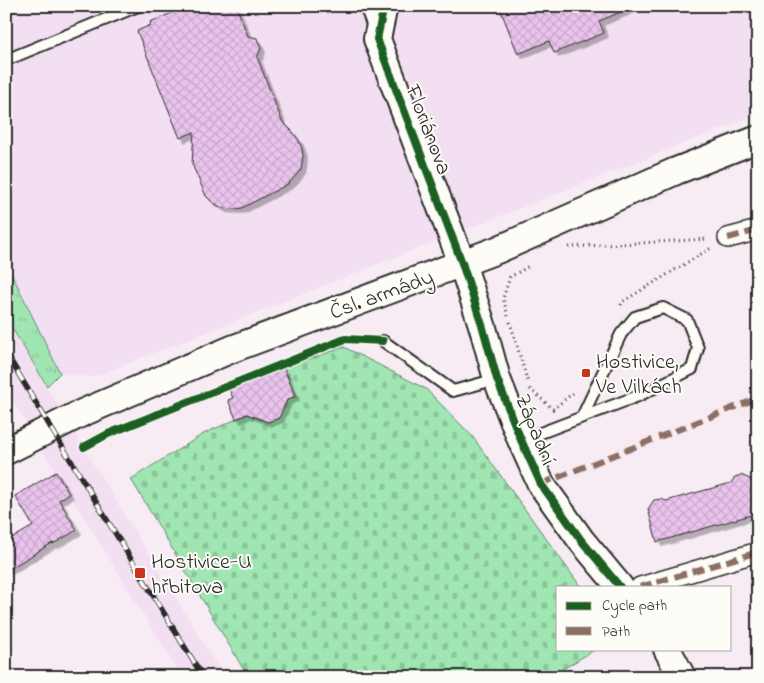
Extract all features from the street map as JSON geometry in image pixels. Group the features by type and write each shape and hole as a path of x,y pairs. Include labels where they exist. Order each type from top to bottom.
{"main road":[{"path":"377,37 384,6"},
{"name":"Floriánova","path":"377,37 462,263"},
{"name":"Čsl. armády","path":"6,451 82,413 232,349 497,250 676,171 758,139"},
{"name":"Západní","path":"462,263 497,378 521,440 541,484 581,540 619,586"},
{"path":"668,650 682,677"}],"street":[{"path":"728,238 758,230"},
{"path":"643,586 758,552"}],"lane":[{"path":"6,60 138,6"},
{"path":"365,6 377,37"},
{"path":"521,440 638,396 692,369 698,348 687,320 663,308 635,317 622,334 582,417"},
{"path":"383,341 453,391 497,378"}],"path":[{"path":"549,227 559,248 728,238"},
{"path":"618,310 622,302 728,238"},
{"path":"534,262 510,277 503,298 530,391 553,409 576,391"}],"shaded area":[{"path":"6,6 758,6 758,114 93,377 60,373 6,262"},
{"path":"6,318 224,677 182,677 35,438 6,389"}],"green space":[{"path":"6,262 60,373 47,386 6,318"},
{"path":"344,347 426,389 472,436 580,586 556,586 556,650 594,650 550,677 248,677 131,479 205,433 255,411 259,419 268,422 279,418 281,403 295,396 284,368"}],"building":[{"path":"189,6 236,6 248,36 257,38 261,49 257,57 282,121 292,131 302,149 301,169 288,184 242,208 222,208 206,196 192,164 194,132 180,138 137,31 151,25 150,22"},
{"path":"499,6 633,7 599,21 604,33 554,53 549,41 518,54"},
{"path":"284,368 295,396 287,400 279,418 268,422 247,414 236,419 228,400 233,398 229,389"},
{"path":"56,472 69,494 59,500 77,530 6,571 6,542 33,526 15,496"},
{"path":"741,475 752,480 758,499 758,513 657,542 648,509 654,500 661,499 666,501 731,483 735,477"}],"railway":[{"path":"6,353 203,677"}],"marked path":[{"path":"728,238 758,230"},
{"path":"541,484 758,398"},
{"path":"643,586 758,552"}],"cycle path":[{"path":"384,6 377,39 462,263 497,379 521,440 541,484 581,540 619,586"},
{"path":"84,447 108,434 345,339 383,341"}],"place":[{"name":"Hostivice, Ve Vilkách","path":"586,373"},
{"name":"Hostivice-U hřbitova","path":"140,573"}]}
